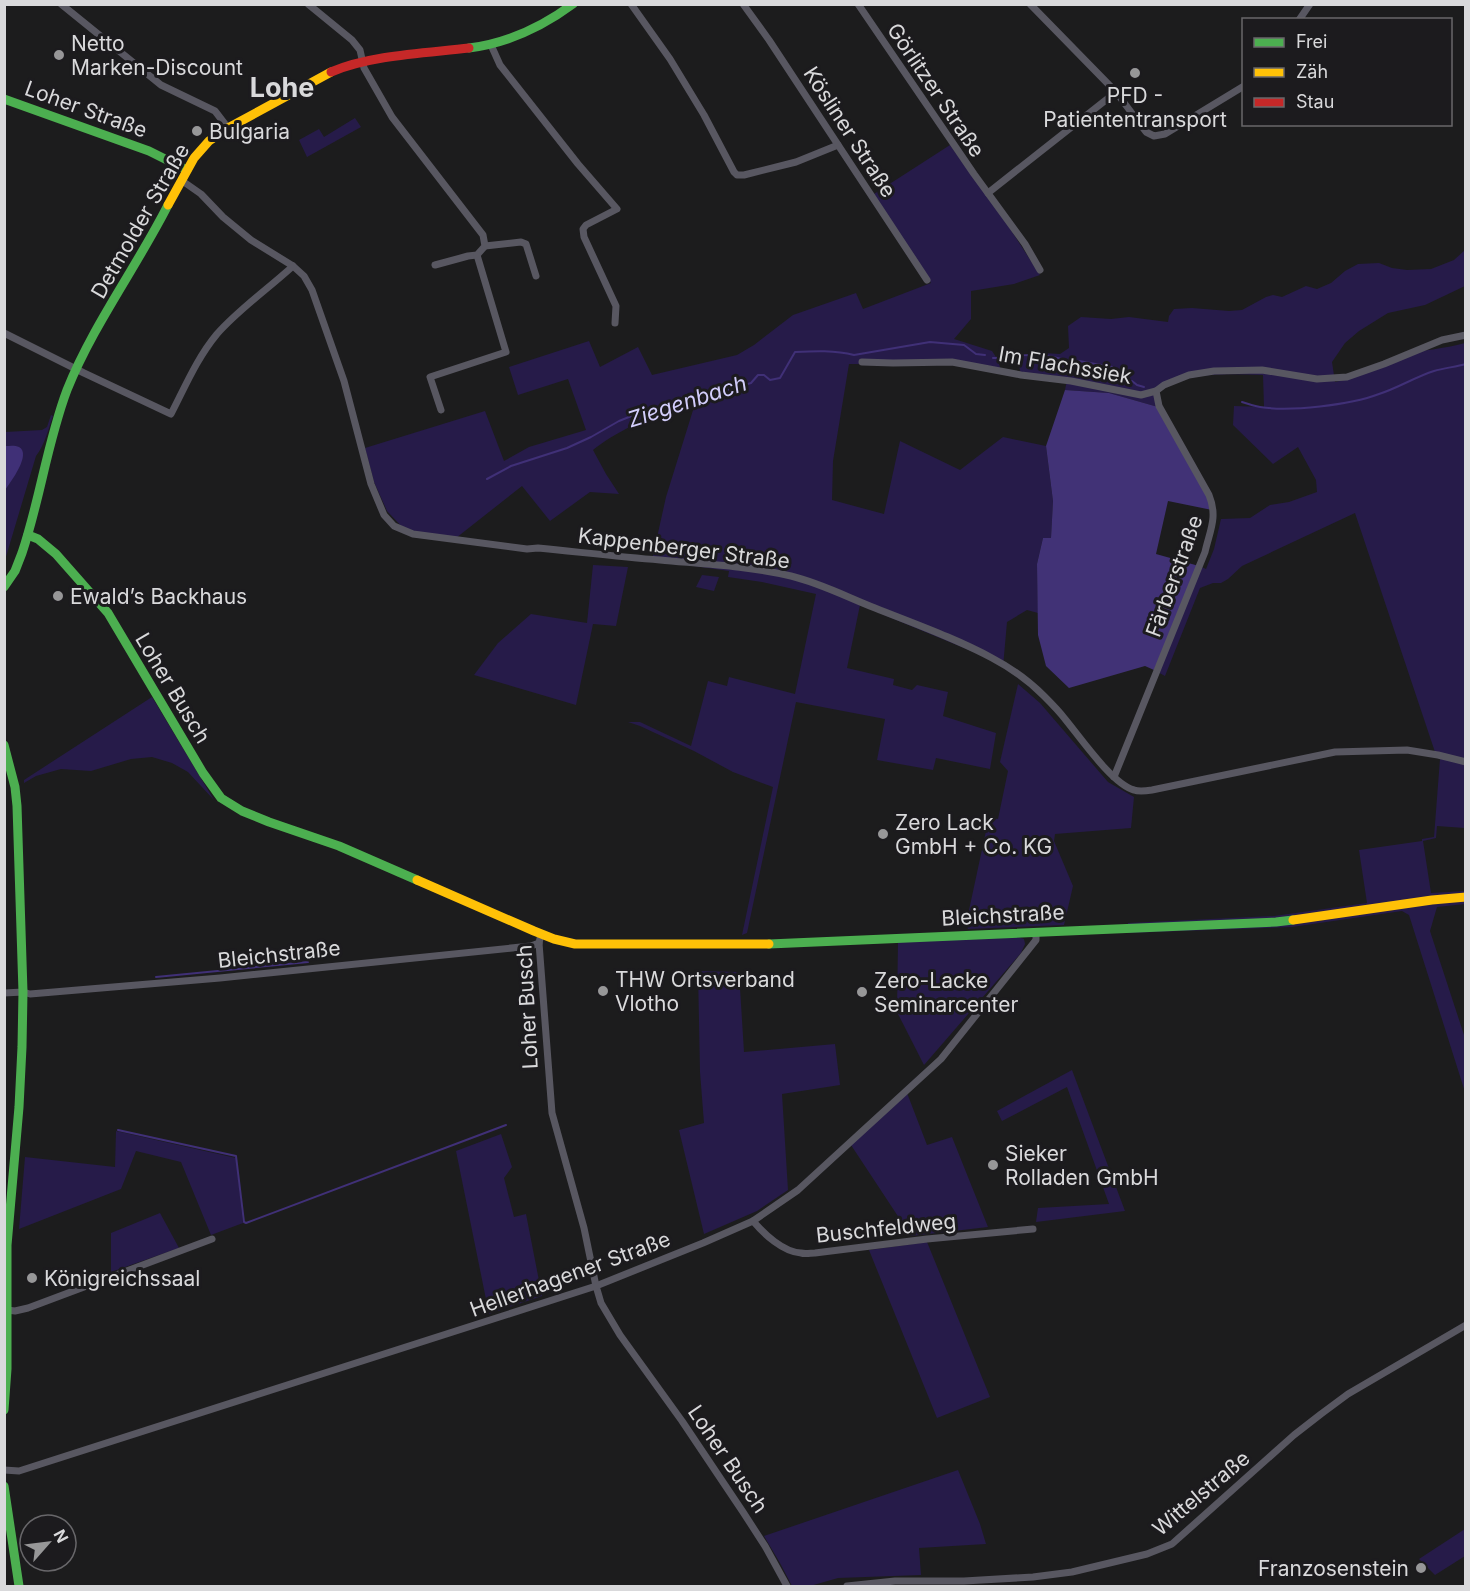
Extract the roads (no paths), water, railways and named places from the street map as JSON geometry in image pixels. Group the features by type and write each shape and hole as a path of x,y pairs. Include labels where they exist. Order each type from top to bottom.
{"street":[{"path":"61,4 161,85 215,111 228,128"},
{"path":"308,4 352,40 360,50 364,68 392,117 483,236 485,246"},
{"name":"Detmolder Straße","path":"4,587 18,566 60,411 77,370 195,156 213,138 228,128 326,74 347,65 491,45 531,30 573,4"},
{"path":"631,4 670,59 737,175 796,162 838,145"},
{"name":"Kösliner Straße","path":"743,4 927,280"},
{"name":"Görlitzer Straße","path":"858,4 1025,244 1040,270"},
{"path":"1030,4 1116,92 1146,132 1154,136 1165,134 1242,87"},
{"path":"1300,18 1310,4"},
{"path":"491,45 500,65 578,164 617,209 586,225 583,229 584,237 616,306 615,323"},
{"path":"988,193 1116,92"},
{"name":"Loher Straße","path":"4,99 149,151 187,170"},
{"name":"Kappenberger Straße","path":"181,180 201,194 223,217 251,240 293,266 304,276 312,290 344,381 371,484 384,516 394,526 404,531 426,537 527,549 538,548 697,562 765,571 792,576 837,591 958,641 1015,672 1043,695 1064,717 1093,756 1114,777 1130,789 1137,791 1152,790 1335,752 1407,750 1466,762"},
{"path":"435,265 477,255 485,246 521,242 526,244 536,276"},
{"path":"441,410 430,378 506,352 477,255"},
{"path":"4,333 171,414 198,360 217,334 293,266"},
{"name":"Im Flachssiek","path":"862,363 952,362 1142,395 1156,391 1164,385 1189,375 1214,370 1262,370 1317,379 1347,377 1442,340 1466,335"},
{"name":"Färberstraße","path":"1114,777 1205,552 1214,515 1214,506 1209,495 1159,406 1156,391"},
{"name":"Loher Busch","path":"28,535 38,539 56,554 108,613 203,773 223,801 249,814 337,845 540,939 552,1113 584,1228 601,1303 620,1335 682,1421 743,1512 787,1587"},
{"path":"4,745 15,787 17,806 23,992 19,1107 7,1245 7,1369 4,1410"},
{"name":"Bleichstraße","path":"4,993 30,994 220,978 531,946 540,939 575,944 759,944 1276,922 1466,897"},
{"name":"Hellerhagener Straße","path":"4,1470 19,1471 596,1286 753,1221 798,1190 940,1059 1036,940 1036,932"},
{"name":"Buschfeldweg","path":"753,1221 780,1244 799,1253 1033,1229"},
{"path":"7,1310 28,1308 212,1239"},
{"name":"Wittelstraße","path":"847,1587 895,1581 964,1581 1033,1577 1072,1572 1158,1550 1172,1544 1294,1435 1348,1394 1466,1325"},
{"path":"4,1486 19,1587"}],"waterway":[{"name":"Ziegenbach","path":"487,479 511,466 567,448 619,421 644,411 701,398 751,383 758,375 764,375 770,380 780,378 795,352 817,351 854,355 930,342 964,345 976,354 985,355"},
{"name":"Ziegenbach","path":"993,358 1039,355 1066,361"},
{"name":"Ziegenbach","path":"1079,361 1112,367 1126,382 1132,381 1144,387"},
{"name":"Ziegenbach","path":"1242,402 1258,407 1287,409 1337,404 1367,398 1434,371 1466,364"},
{"path":"156,977 308,962"},
{"path":"118,1130 236,1156 244,1222 246,1223 506,1125"}],"place":[{"name":"Netto Marken-Discount","path":"59,55"},
{"name":"PFD - Patiententransport","path":"1135,73"},
{"name":"Bulgaria","path":"197,131"},
{"name":"Ewald’s Backhaus","path":"58,596"},
{"name":"Zero Lack GmbH + Co. KG","path":"883,834"},
{"name":"THW Ortsverband Vlotho","path":"603,991"},
{"name":"Zero-Lacke Seminarcenter","path":"862,992"},
{"name":"Sieker Rolladen GmbH","path":"993,1165"},
{"name":"Königreichssaal","path":"32,1278"},
{"name":"Franzosenstein","path":"1421,1568"}],"district":[{"name":"Lohe","path":"282,87"}]}
